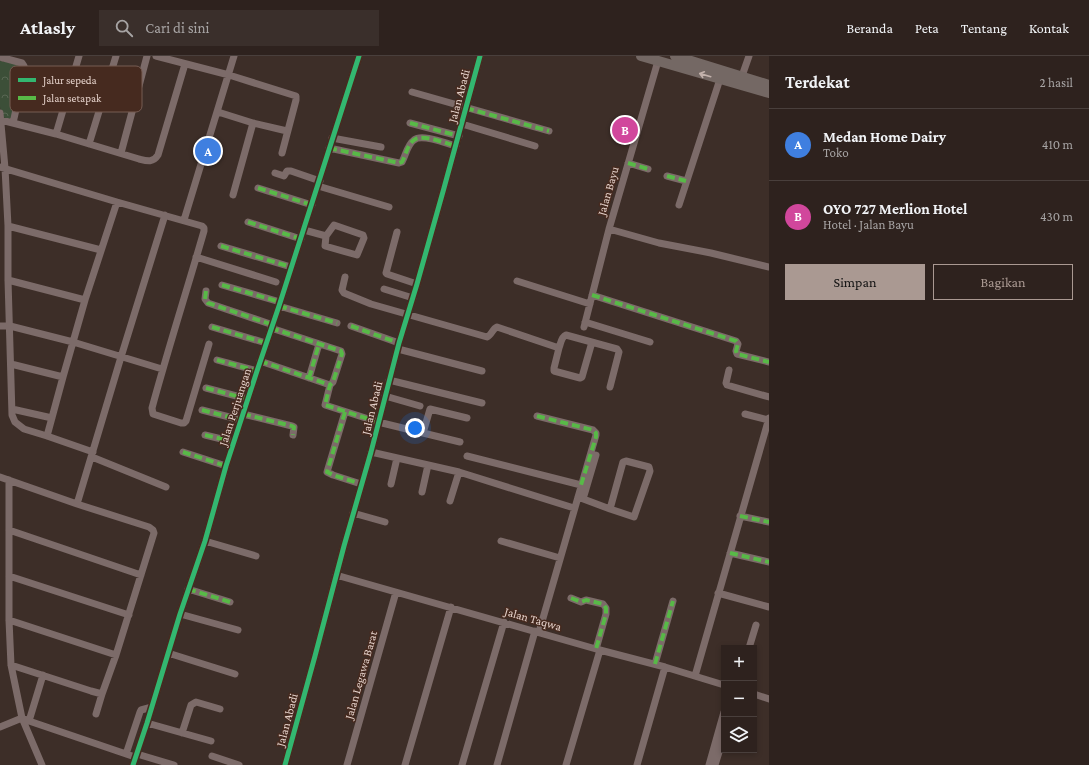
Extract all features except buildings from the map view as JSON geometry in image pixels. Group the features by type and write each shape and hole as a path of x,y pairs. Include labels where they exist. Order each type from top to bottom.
{"highway":[{"path":"641,56 769,94"},
{"path":"675,56 769,85"}],"street":[{"path":"77,66 80,56"},
{"path":"113,66 116,56"},
{"path":"142,75 147,56"},
{"path":"156,56 229,75 296,96 282,153"},
{"path":"184,220 234,56"},
{"name":"Jalan Perjuangan","path":"133,765 188,589 205,541 226,466 256,371 280,304 359,56"},
{"name":"Jalan Abadi","path":"285,765 371,452 398,346 417,284 480,56"},
{"path":"742,76 749,56"},
{"path":"0,57 22,63 24,66"},
{"name":"Jalan Bayu","path":"650,342 584,325 609,230 658,61"},
{"path":"1,116 13,123 151,161 158,155 185,64"},
{"path":"679,205 720,79"},
{"path":"412,92 549,131"},
{"path":"13,123 15,112"},
{"path":"56,134 63,112"},
{"path":"89,144 99,112"},
{"path":"121,153 132,112"},
{"path":"218,112 287,131"},
{"path":"1,116 2,167 8,226 12,415 15,422 24,429 47,436 166,487"},
{"path":"233,195 254,123"},
{"path":"410,123 458,136"},
{"path":"462,124 534,146"},
{"path":"329,148 399,163 402,162 413,140 417,138 425,137 456,146"},
{"path":"332,138 381,147"},
{"path":"628,163 648,169"},
{"path":"2,167 117,202 184,220 204,228 162,369 152,408 152,412 155,415 181,423 184,423 188,418 209,344"},
{"path":"275,173 284,176 287,170 291,171 319,183 389,207"},
{"path":"667,176 686,181"},
{"path":"258,188 312,205"},
{"path":"47,436 85,300 117,202"},
{"path":"77,504 165,215"},
{"path":"248,222 301,238"},
{"path":"8,226 101,250"},
{"path":"334,226 362,234 364,237 359,254 357,255 326,246 326,236 334,226"},
{"path":"304,230 326,236"},
{"path":"609,230 659,243 711,253 769,267"},
{"path":"397,232 386,273 417,284"},
{"path":"221,246 292,267"},
{"path":"196,257 276,282"},
{"path":"344,277 342,290 344,293 371,304 488,337 497,327 559,348"},
{"path":"8,280 85,300"},
{"path":"517,281 590,304"},
{"path":"222,285 337,323"},
{"path":"384,289 413,298"},
{"path":"206,291 205,299 208,303 319,344 340,350 342,353 333,382 330,385 325,405 378,422 460,442"},
{"path":"592,295 736,341 738,344 736,351 737,354 769,362"},
{"path":"0,326 10,326 73,342 162,369"},
{"path":"351,326 398,346 482,371"},
{"path":"212,327 266,343"},
{"path":"592,342 582,377 580,378 554,371 562,338 566,335 592,342 619,350 610,387"},
{"path":"309,378 319,344"},
{"path":"217,360 256,371"},
{"path":"260,361 330,385"},
{"path":"11,364 63,377"},
{"path":"730,370 726,383 727,385 769,397"},
{"path":"389,380 482,403"},
{"path":"206,388 248,399"},
{"path":"385,396 420,406"},
{"path":"12,409 52,418"},
{"path":"423,433 430,409 467,418"},
{"path":"202,410 292,426 294,427 293,434"},
{"path":"345,412 327,472 362,484"},
{"path":"695,676 769,419 745,414"},
{"path":"537,416 595,432 596,437 581,485 580,498"},
{"path":"205,435 234,442"},
{"path":"183,452 226,466"},
{"path":"371,452 459,472 574,508"},
{"path":"497,765 574,508 580,498 596,455"},
{"path":"467,456 581,485"},
{"path":"391,484 397,458"},
{"path":"580,498 610,509 634,517 650,468 626,461 623,462 610,509"},
{"path":"422,492 428,464"},
{"path":"450,502 459,472"},
{"path":"0,477 149,527 155,534 96,714"},
{"path":"9,480 9,620 11,665 25,720 42,765"},
{"path":"353,513 385,522"},
{"path":"740,516 769,522"},
{"path":"9,530 141,575"},
{"path":"205,541 256,556"},
{"path":"501,541 560,558"},
{"path":"730,553 769,562"},
{"name":"Jalan Taqwa","path":"336,575 598,649 665,666 721,684"},
{"path":"9,576 129,615"},
{"path":"188,589 230,602"},
{"name":"Jalan Legawa Barat","path":"347,765 396,592"},
{"path":"718,593 769,607"},
{"path":"566,765 598,649 606,614 606,608 603,604 586,600 581,602 571,598"},
{"path":"655,664 673,602"},
{"path":"405,765 451,607"},
{"path":"180,614 238,630"},
{"path":"9,620 116,655"},
{"path":"462,765 504,622"},
{"path":"751,645 756,625"},
{"path":"168,653 235,674"},
{"path":"11,665 91,692 102,694"},
{"path":"637,765 665,666"},
{"path":"25,720 43,675"},
{"path":"757,695 769,699"},
{"path":"182,732 192,704 196,702 220,709"},
{"path":"126,754 141,710 152,707"},
{"path":"709,765 723,717"},
{"path":"0,727 25,720 126,754 174,765"},
{"path":"147,723 210,741"},
{"path":"715,765 721,746"},
{"path":"212,756 239,765"}],"green space":[{"path":"0,61 21,64 22,66 10,66 10,112 13,112 11,119 1,117"}],"marked path":[{"path":"466,108 549,131"},
{"path":"410,123 459,136"},
{"path":"329,148 399,163 402,162 410,145 418,138 428,138 456,146"},
{"path":"628,163 648,169"},
{"path":"667,176 686,181"},
{"path":"258,188 312,205"},
{"path":"248,222 301,239"},
{"path":"221,246 291,267"},
{"path":"222,285 280,302"},
{"path":"206,291 205,299 208,303 273,325"},
{"path":"592,295 736,341 738,344 736,351 737,354 769,362"},
{"path":"279,306 337,323"},
{"path":"351,326 399,343"},
{"path":"212,327 266,343"},
{"path":"271,328 341,351 342,354 333,382 330,385 325,405 378,422"},
{"path":"309,378 319,344"},
{"path":"217,360 257,371"},
{"path":"260,361 330,385"},
{"path":"206,388 248,399"},
{"path":"202,410 241,420"},
{"path":"345,412 327,472 361,484"},
{"path":"243,414 292,426 294,427 293,435"},
{"path":"537,416 593,430 596,433 581,485"},
{"path":"205,435 234,442"},
{"path":"183,452 226,466"},
{"path":"740,516 769,522"},
{"path":"730,553 769,562"},
{"path":"188,589 230,602"},
{"path":"571,598 581,602 586,600 603,604 606,608 606,614 596,649"},
{"path":"655,664 673,601"}],"cycle path":[{"path":"133,765 180,614 205,541 226,466 359,56"},
{"path":"285,765 371,452 399,343 417,284 480,56"}],"place":[{"name":"OYO 727 Merlion Hotel","path":"625,130"},
{"name":"Medan Home Dairy","path":"208,151"}]}
